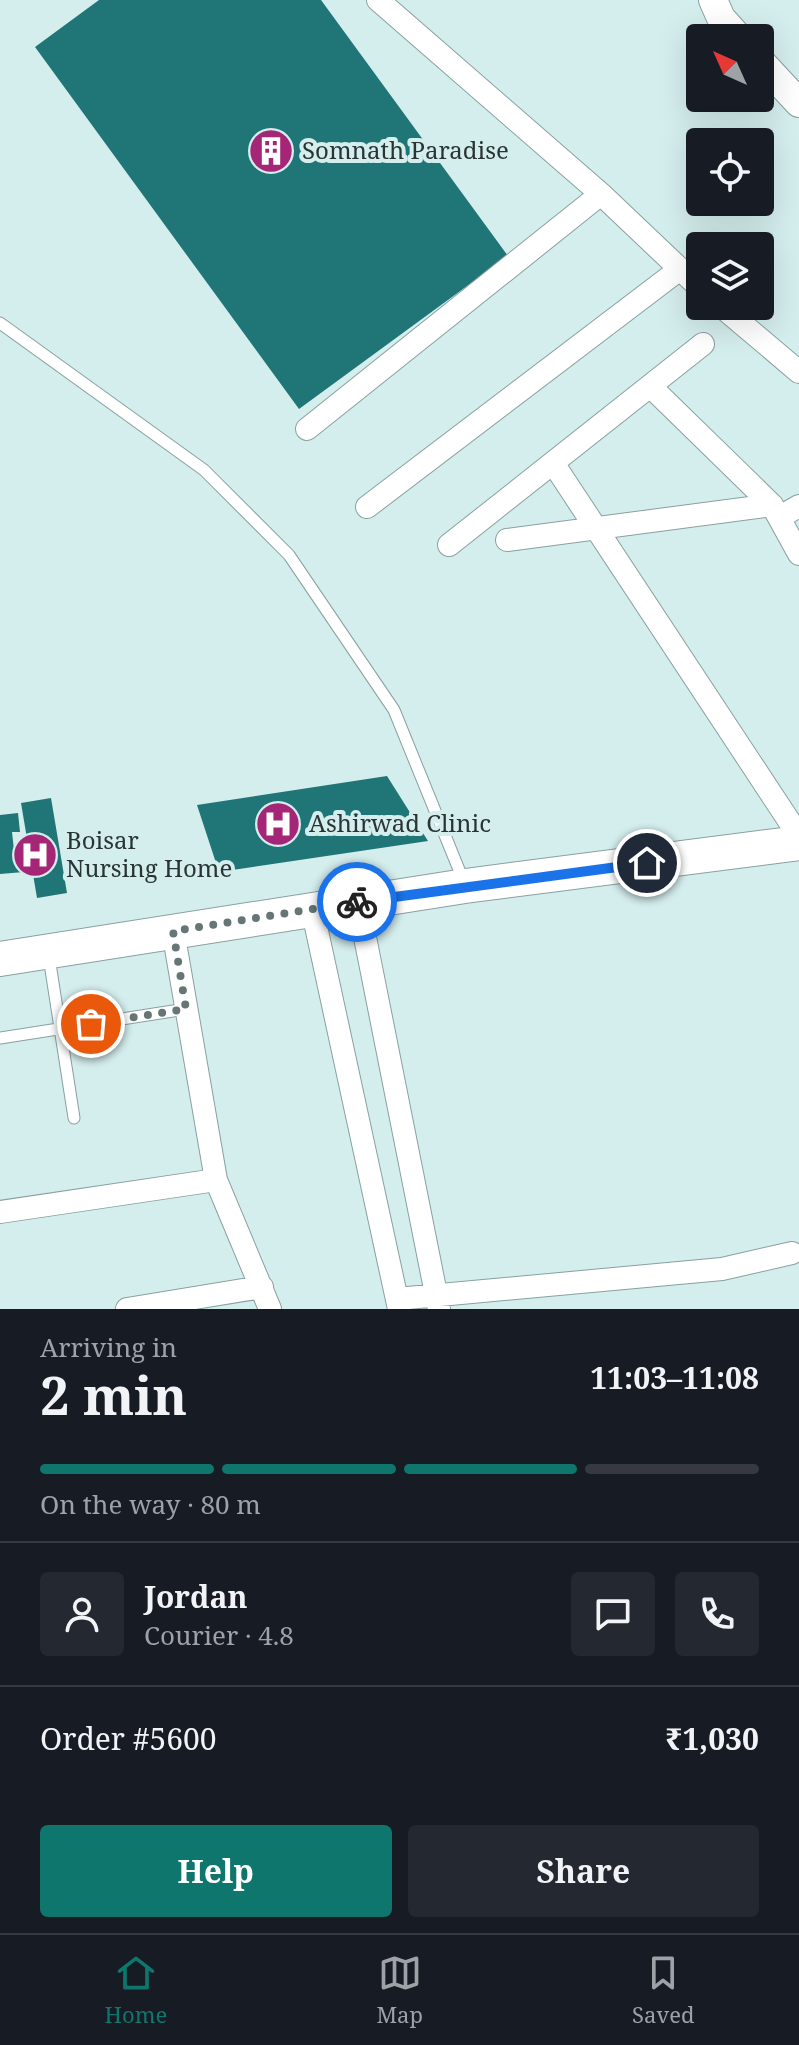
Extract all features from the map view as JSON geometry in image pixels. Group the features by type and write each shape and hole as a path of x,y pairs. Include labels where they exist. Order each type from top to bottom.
{"main road":[{"path":"0,959 312,908 799,843"}],"street":[{"path":"378,0 601,194 686,275"},
{"path":"713,0 726,24"},
{"path":"774,76 799,103"},
{"path":"307,429 601,194"},
{"path":"367,507 680,269"},
{"path":"738,320 799,372"},
{"path":"449,545 703,344"},
{"path":"650,386 784,509 799,554"},
{"path":"553,463 799,836"},
{"path":"507,540 784,509"},
{"path":"358,902 438,1302"},
{"path":"312,908 398,1304 722,1269 792,1253"},
{"path":"173,931 216,1180 270,1309"},
{"path":"0,1212 216,1180"},
{"path":"127,1309 195,1304 262,1287"}],"lane":[{"path":"0,323 204,470 289,555 394,710 465,886"},
{"path":"48,951 74,1118"},
{"path":"0,1038 186,1009"}],"building":[{"name":"Somnath Paradise","path":"99,0 321,0 508,256 299,409 35,47"},
{"path":"387,776 428,841 219,872 197,805"},
{"path":"51,798 67,893 37,898 21,803"},
{"path":"18,813 20,832 12,832 14,850 22,849 24,872 0,874 0,815"}],"way so far":[{"path":"91,1024 186,1009 173,931 357,902"}],"place":[{"name":"Somnath Paradise","path":"271,151"},
{"name":"Ashirwad Clinic","path":"278,824"},
{"name":"Boisar Nursing Home","path":"35,855"}],"route":[{"path":"357,902 647,863"}]}
